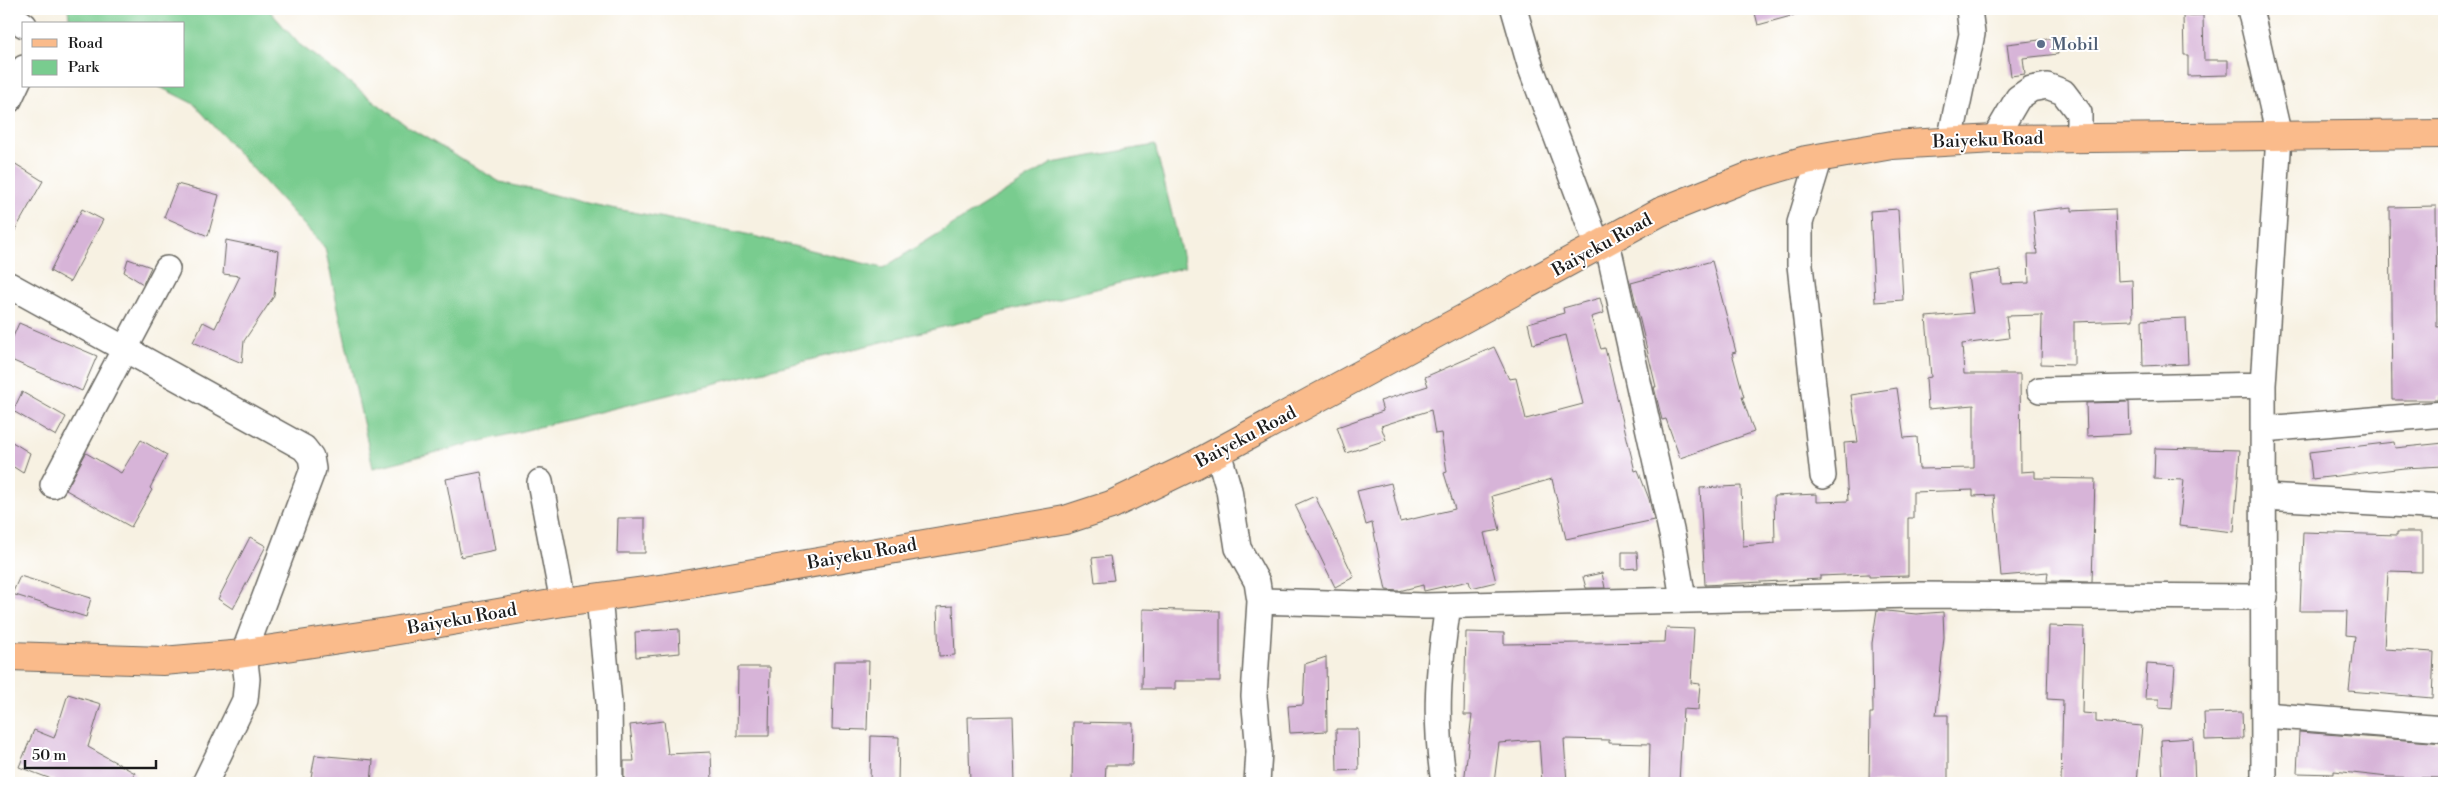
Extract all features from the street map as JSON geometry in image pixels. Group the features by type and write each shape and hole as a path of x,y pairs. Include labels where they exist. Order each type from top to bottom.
{"main road":[{"name":"Baiyeku Road","path":"9,656 163,661 244,654 563,602 666,588 1065,520 1111,505 1218,452 1660,212 1739,181 1820,157 1892,145 1994,139 2444,134"}],"street":[{"path":"1514,9 1531,68 1603,244 1665,502 1683,599"},
{"path":"1950,141 1972,34 1969,9"},
{"path":"2250,9 2279,136 2263,385 2265,497 2264,783"},
{"path":"9,14 22,24"},
{"path":"9,100 22,72"},
{"path":"1994,139 2018,98 2031,88 2047,86 2063,92 2079,114 2079,137"},
{"path":"1820,157 1800,223 1800,265 1823,476"},
{"path":"53,485 167,269"},
{"path":"9,285 304,448 311,457 313,469 244,654 247,679 245,700 205,783"},
{"path":"2040,390 2263,385"},
{"path":"2264,429 2444,414"},
{"path":"1218,452 1229,490 1238,548 1257,582 1260,601 1254,696 1259,751 1257,783"},
{"path":"540,482 563,602"},
{"path":"2265,497 2444,507"},
{"path":"1260,601 1448,606 1912,595 2265,597"},
{"path":"599,597 609,703 610,783"},
{"path":"1444,783 1436,712 1440,654 1448,606"},
{"path":"2264,715 2444,729"}],"green space":[{"path":"68,9 268,9 299,44 408,127 500,182 596,205 737,232 883,268 1052,163 1155,145 1185,267 373,468 325,248 194,104 162,88 185,88 185,22 70,22"}],"building":[{"path":"1754,9 1801,9 1802,13 1758,25"},
{"path":"2203,15 2204,60 2228,60 2228,75 2188,76 2188,55 2184,55 2183,16"},
{"path":"2056,38 2058,54 2023,58 2025,74 2011,76 2007,44"},
{"path":"9,160 43,181 9,241"},
{"path":"177,184 219,195 208,236 164,217"},
{"path":"2436,206 2437,327 2444,326 2444,397 2438,397 2438,400 2392,400 2390,207"},
{"path":"2072,207 2072,211 2115,209 2118,281 2132,280 2133,320 2074,322 2074,365 2041,364 2042,315 2006,316 2009,338 1962,344 1964,374 2020,374 2021,472 2035,471 2035,478 2095,479 2092,582 2047,581 2048,572 2001,576 1994,495 1973,496 1973,490 1913,492 1913,518 1908,518 1908,576 1869,577 1869,574 1820,576 1820,579 1705,585 1700,488 1741,486 1743,546 1775,543 1774,496 1817,494 1817,502 1848,501 1844,443 1858,442 1851,395 1897,388 1904,438 1917,437 1919,469 1974,468 1974,405 1928,409 1926,378 1931,377 1926,317 1973,313 1968,275 2001,270 2002,284 2029,283 2028,254 2037,254 2033,211"},
{"path":"82,209 103,220 70,282 50,271"},
{"path":"1898,209 1903,300 1875,302 1870,211"},
{"path":"226,240 279,251 274,296 244,341 242,363 193,342 203,322 215,328 240,276 223,274"},
{"path":"128,259 151,267 143,284 124,272"},
{"path":"1712,261 1736,352 1732,353 1744,397 1742,397 1754,432 1680,458 1666,419 1662,420 1631,283"},
{"path":"1600,298 1604,313 1591,317 1601,349 1605,348 1635,471 1638,470 1649,499 1654,520 1566,539 1552,479 1492,496 1500,530 1484,533 1496,582 1471,588 1469,581 1424,591 1423,585 1399,591 1386,590 1372,523 1366,525 1357,491 1391,483 1400,522 1455,509 1444,473 1447,472 1441,433 1435,434 1431,410 1381,426 1386,440 1346,453 1337,427 1383,411 1380,401 1428,386 1425,377 1494,347 1509,379 1516,378 1526,419 1583,404 1566,335 1533,344 1528,323 1564,313 1563,308"},
{"path":"2186,318 2188,364 2143,366 2142,320"},
{"path":"19,323 97,356 82,391 9,359 9,346"},
{"path":"22,392 66,417 56,436 13,411"},
{"path":"2129,402 2130,434 2087,436 2086,403"},
{"path":"9,440 30,453 23,473 9,464"},
{"path":"141,440 167,455 150,488 152,490 131,527 66,490 86,453 121,473"},
{"path":"2394,442 2395,448 2444,443 2444,466 2404,468 2312,479 2309,452"},
{"path":"2155,448 2240,450 2234,532 2179,526 2184,480 2154,479"},
{"path":"481,472 495,550 461,557 446,479"},
{"path":"1315,496 1354,577 1335,587 1295,505"},
{"path":"618,518 645,518 645,553 617,553"},
{"path":"2303,532 2397,535 2397,532 2422,532 2422,572 2388,571 2384,649 2434,652 2432,698 2349,691 2355,636 2346,635 2347,611 2300,611"},
{"path":"250,537 266,546 233,609 218,599"},
{"path":"1622,552 1637,552 1638,568 1622,569"},
{"path":"1110,556 1114,580 1095,582 1092,558"},
{"path":"1602,573 1605,588 1586,588 1583,577"},
{"path":"20,576 91,598 86,617 12,594"},
{"path":"953,606 955,655 939,656 937,607"},
{"path":"1143,609 1220,611 1220,681 1175,681 1175,689 1142,689"},
{"path":"1877,610 1916,614 1943,612 1944,637 1936,715 1948,715 1948,783 1869,782 1870,713 1873,713 1872,643"},
{"path":"2049,626 2084,627 2082,713 2096,714 2096,722 2142,726 2137,783 2061,783 2063,700 2047,699"},
{"path":"1666,628 1694,629 1691,683 1700,684 1698,710 1683,709 1679,783 1649,783 1650,744 1609,743 1609,740 1564,739 1567,783 1542,783 1539,740 1499,743 1494,783 1464,783 1472,715 1464,715 1466,632 1504,633 1504,644 1665,642"},
{"path":"679,629 680,653 636,657 635,632"},
{"path":"1326,657 1327,731 1290,733 1288,706 1303,705 1305,664"},
{"path":"834,661 869,661 867,730 832,729"},
{"path":"2147,664 2175,666 2172,709 2159,708 2159,699 2145,699"},
{"path":"738,667 770,667 769,736 737,736"},
{"path":"68,694 101,704 88,747 135,773 130,783 53,783 54,780 19,767 34,730 54,738"},
{"path":"2242,712 2243,739 2205,740 2204,713"},
{"path":"1013,716 1015,783 970,783 968,717"},
{"path":"664,721 668,754 711,752 712,783 624,783 624,761 634,761 630,725"},
{"path":"1073,722 1133,723 1132,765 1106,765 1105,783 1072,783"},
{"path":"1336,729 1358,729 1359,770 1337,771"},
{"path":"2299,732 2444,743 2444,778 2388,777 2334,771 2334,774 2297,773"},
{"path":"871,736 899,737 898,783 870,783"},
{"path":"2193,738 2195,783 2163,783 2161,740"},
{"path":"315,755 373,760 371,783 310,783"}],"place":[{"name":"Mobil","path":"2041,44"}]}
